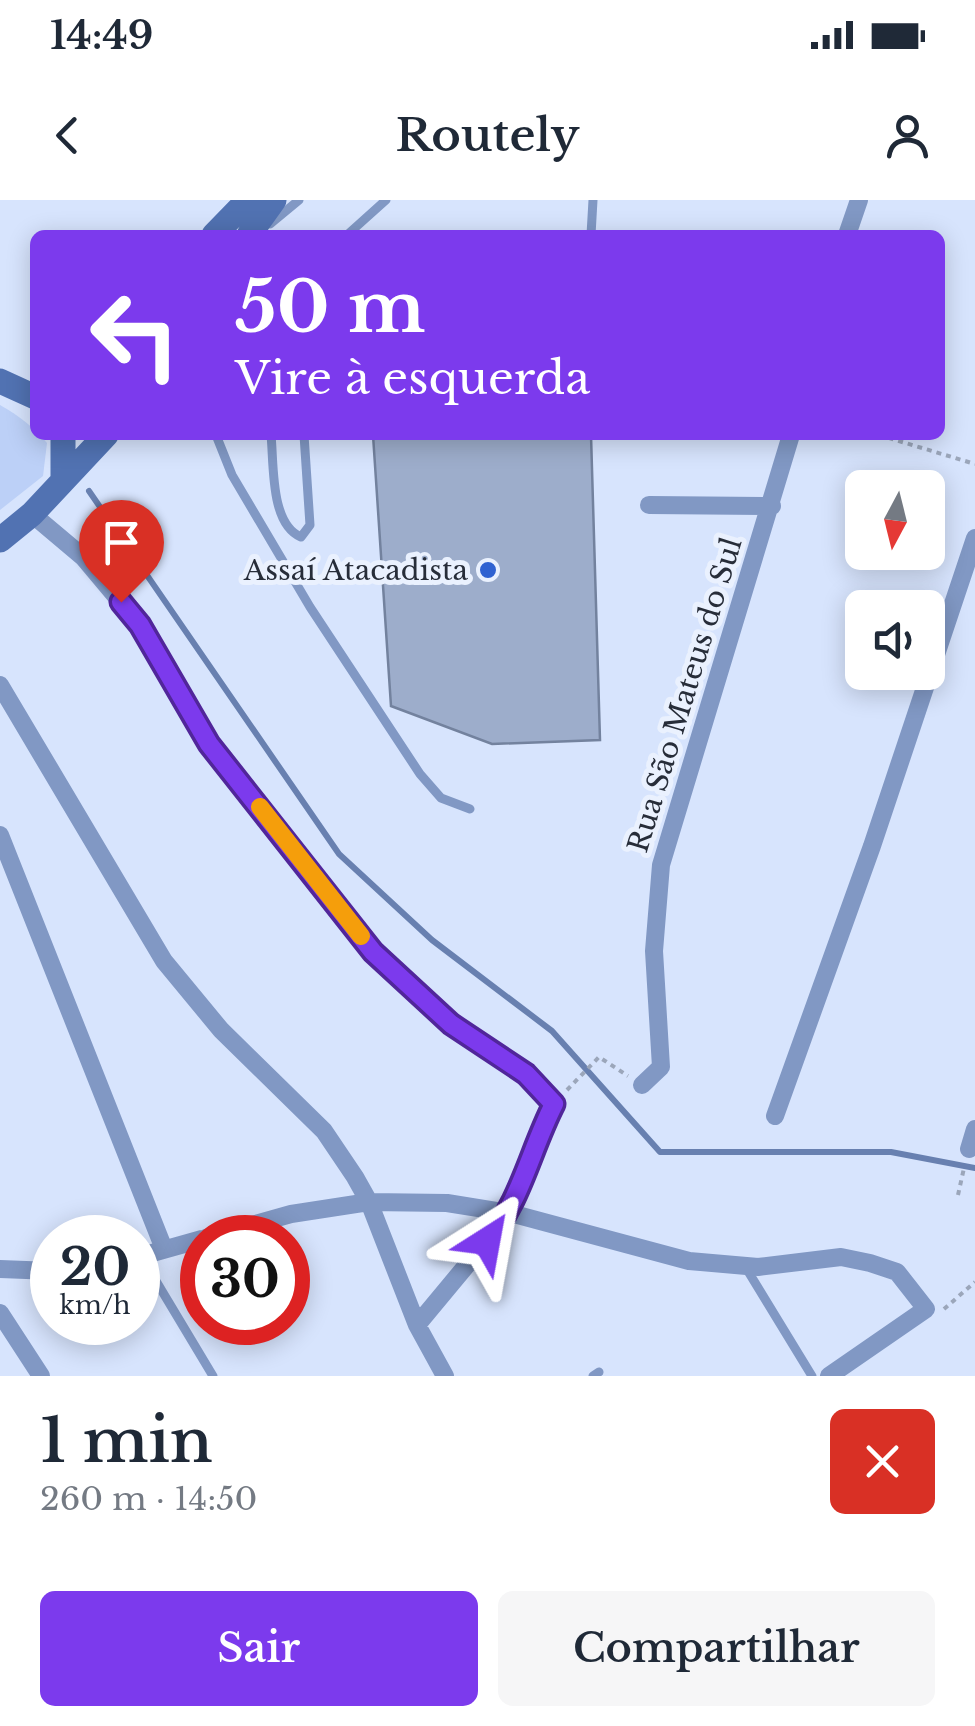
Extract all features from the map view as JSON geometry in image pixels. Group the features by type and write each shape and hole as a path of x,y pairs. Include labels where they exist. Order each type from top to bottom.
{"main road":[{"path":"219,230 248,200"},
{"path":"255,230 274,200"},
{"path":"0,381 30,375"},
{"path":"0,381 30,394"},
{"path":"63,440 63,480"},
{"path":"0,540 32,514 101,440"}],"street":[{"path":"849,230 858,200"},
{"name":"Rua São Mateus do Sul","path":"642,1085 661,1067 654,951 661,865 790,440"},
{"path":"649,506 772,506"},
{"path":"32,514 83,557 140,625 209,744 373,952 451,1024 526,1074 554,1104 534,1145 510,1213 417,1325"},
{"path":"775,1116 872,846 975,538"},
{"path":"0,685 164,962 221,1030 324,1131 368,1202 417,1325 445,1376"},
{"path":"0,835 164,1250"},
{"path":"968,1149 975,1129"},
{"path":"287,1215 368,1202 447,1204 510,1213 689,1261 744,1266 841,1258 897,1272 926,1308 829,1376"},
{"path":"160,1251 180,1245"},
{"path":"0,1269 30,1270"},
{"path":"0,1313 41,1376"}],"lane":[{"path":"259,230 298,200"},
{"path":"353,230 386,200"},
{"path":"591,230 592,200"},
{"path":"218,440 232,475 310,607 420,774 441,798 470,809"},
{"path":"272,440 279,508 290,532 300,538 310,524 304,440"},
{"path":"744,1266 812,1376"},
{"path":"160,1290 213,1376"}],"path":[{"path":"896,440 975,464"},
{"path":"554,1104 599,1056 642,1085"},
{"path":"958,1194 968,1149"},
{"path":"926,1308 936,1313 948,1308 975,1282"}],"shaded area":[{"path":"0,405 30,427 30,440 47,443 43,476 0,510"}],"building":[{"name":"Assaí Atacadista","path":"373,440 591,440 600,740 492,744 391,706"}],"waterway":[{"path":"89,491 339,854 432,940 552,1031 660,1152 891,1152 975,1168"}],"slow traffic":[{"path":"260,807 361,936"}],"place":[{"name":"Assaí Atacadista","path":"488,570"}],"route":[{"path":"121,602 140,625 209,744 373,952 451,1024 526,1074 554,1104 534,1145 510,1213 487,1241"}]}
